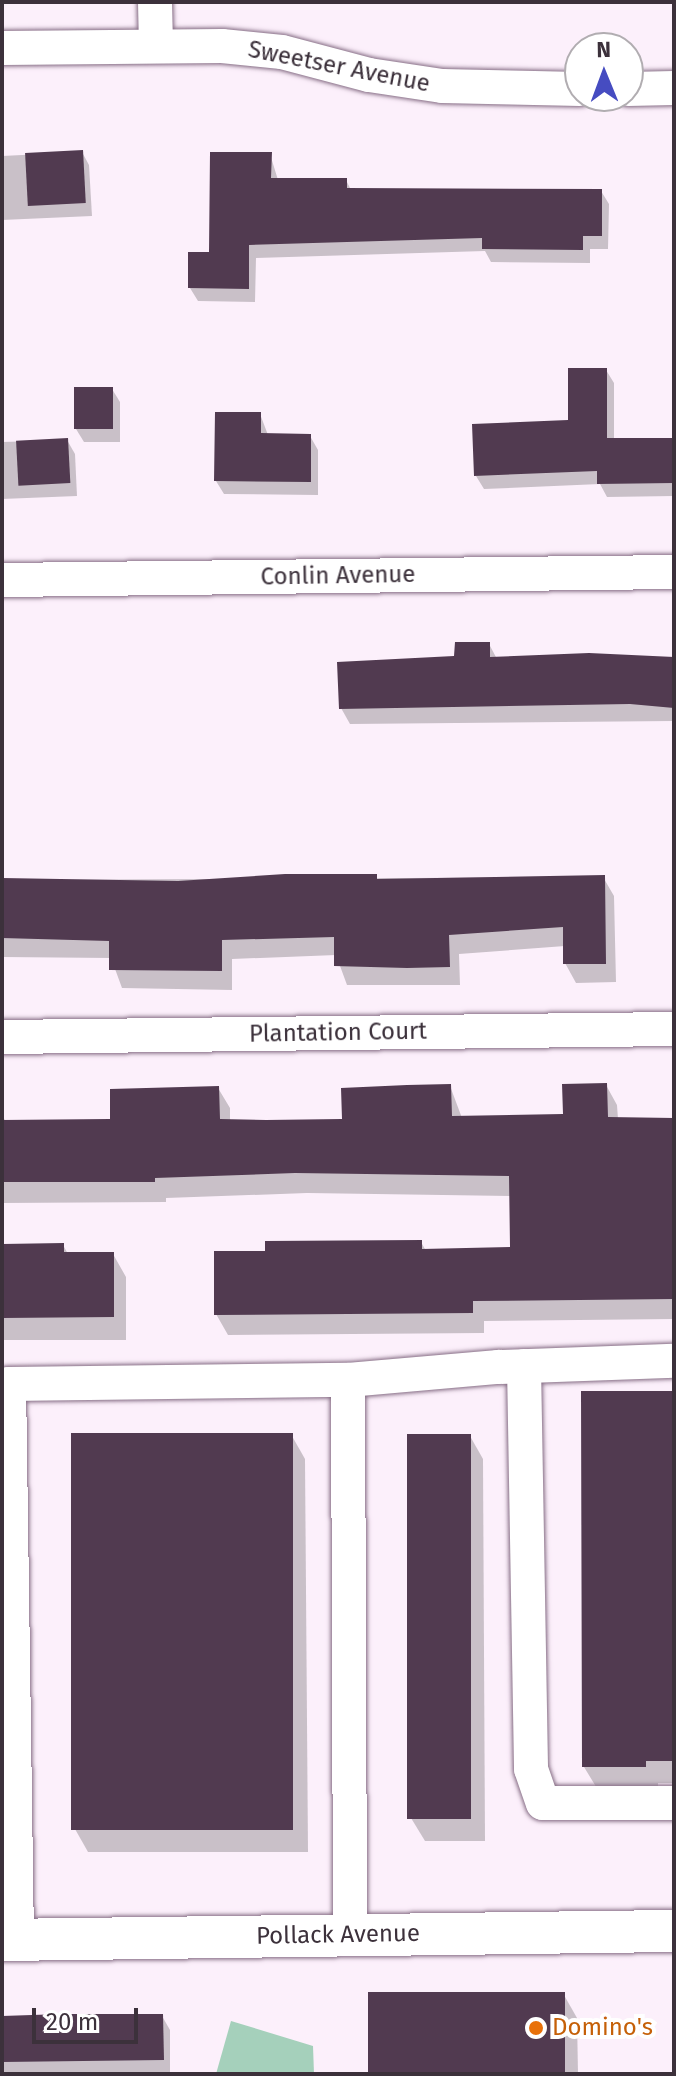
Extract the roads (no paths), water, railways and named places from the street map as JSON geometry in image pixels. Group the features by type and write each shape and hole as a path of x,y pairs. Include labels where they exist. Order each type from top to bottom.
{"street":[{"path":"155,2 156,46"},
{"name":"Sweetser Avenue","path":"2,48 156,46 282,52 369,75 442,86 564,89"},
{"path":"644,89 674,88"},
{"name":"Conlin Avenue","path":"2,580 674,572"},
{"name":"Plantation Court","path":"2,1037 674,1029"},
{"path":"10,1940 9,1384 348,1380 524,1366 674,1361"},
{"path":"524,1366 531,1769 543,1803 674,1803"},
{"path":"348,1380 350,1934"},
{"name":"Pollack Avenue","path":"10,1940 674,1931"}],"place":[{"name":"Domino's","path":"536,2028"}]}
